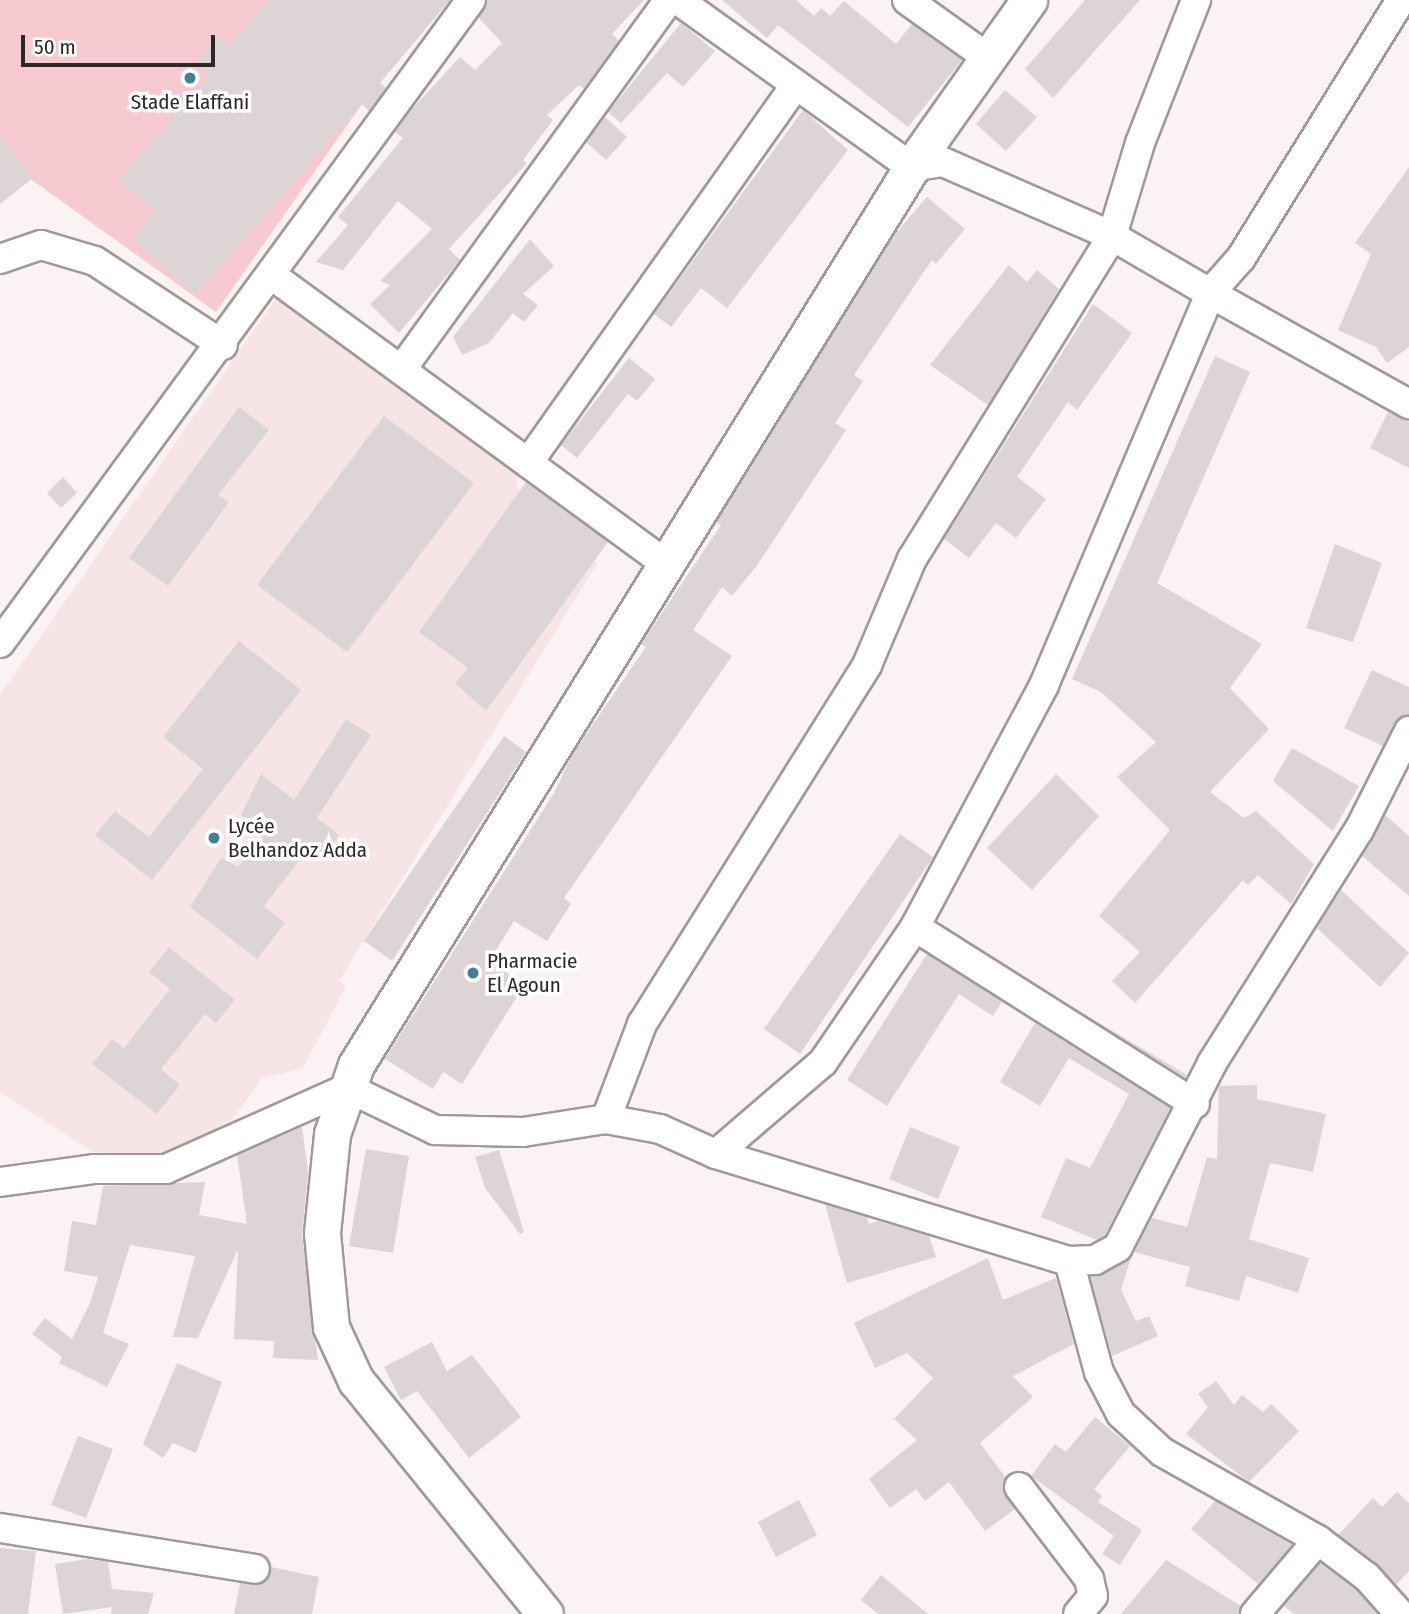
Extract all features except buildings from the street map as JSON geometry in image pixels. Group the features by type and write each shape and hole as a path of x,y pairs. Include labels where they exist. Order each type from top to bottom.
{"street":[{"path":"0,643 274,277 471,0"},
{"path":"401,370 669,0"},
{"path":"678,0 911,167 943,162 1112,236 1409,404"},
{"path":"907,0 988,58"},
{"path":"545,1614 356,1381 331,1327 322,1233 332,1134 348,1088 666,564 911,167 1029,0"},
{"path":"606,1119 642,1024 867,665 912,559 1112,236 1140,143 1196,0"},
{"path":"716,1154 823,1062 915,927 1044,685 1210,293 1241,258 1401,0"},
{"path":"528,464 796,85"},
{"path":"0,259 41,245 95,261 223,345"},
{"path":"274,277 666,564"},
{"path":"0,1182 95,1169 166,1169 348,1088 435,1130 523,1132 606,1119 660,1129 716,1154 1069,1261 1095,1260 1118,1247 1195,1104 1212,1063 1359,830 1409,731"},
{"path":"915,927 1195,1104"},
{"path":"1069,1261 1099,1372 1121,1414 1162,1452 1318,1540 1401,1605"},
{"path":"1020,1487 1089,1579 1093,1596 1078,1614"},
{"path":"0,1528 255,1569"},
{"path":"1255,1614 1318,1540"}],"shaded area":[{"name":"Stade Elaffani","path":"0,0 435,0 216,312 0,157"},
{"name":"Lycée Belhandoz Adda","path":"279,294 515,462 517,488 601,541 592,556 597,564 339,981 346,986 303,1068 263,1078 232,1119 165,1157 93,1152 0,1092 0,695"}],"place":[{"name":"Stade Elaffani","path":"190,78"},
{"name":"Lycée Belhandoz Adda","path":"214,838"},
{"name":"Pharmacie El Agoun","path":"473,973"}]}
